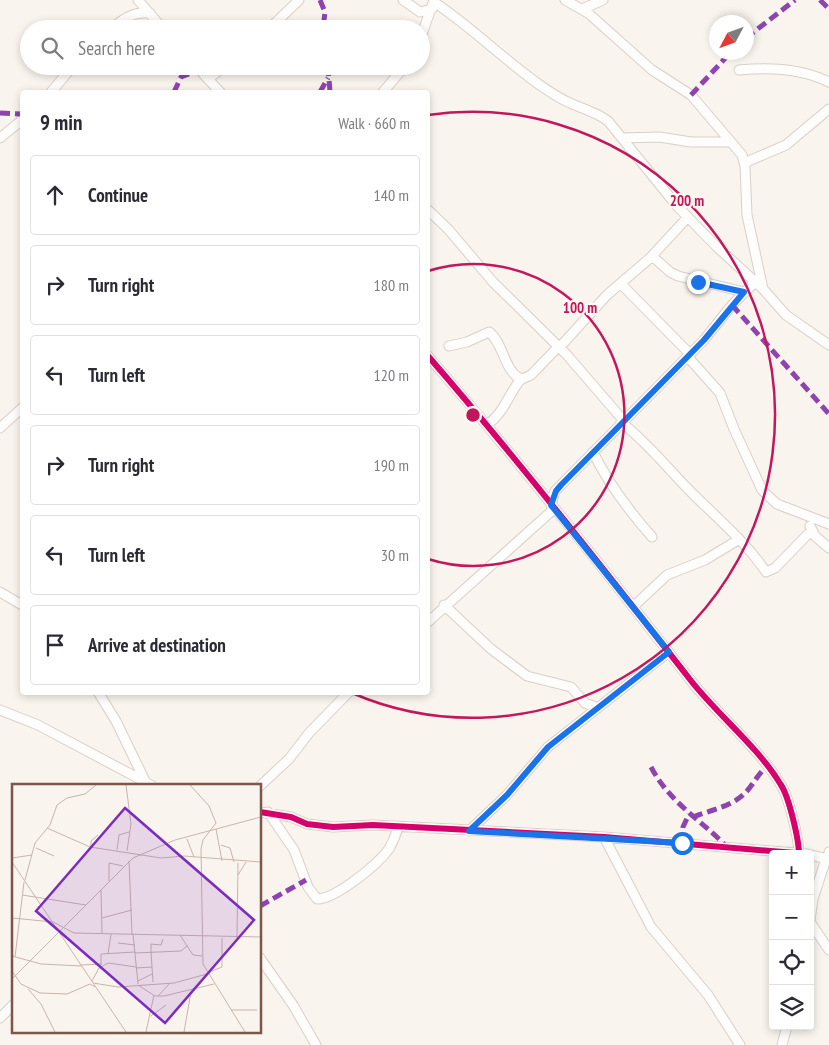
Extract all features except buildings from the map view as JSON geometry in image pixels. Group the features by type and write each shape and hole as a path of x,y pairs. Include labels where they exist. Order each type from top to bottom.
{"street":[{"path":"138,0 156,20"},
{"path":"279,20 299,0"},
{"path":"403,0 420,12 436,3"},
{"path":"565,0 582,9 604,26 652,70 691,95 742,155 747,215 763,289"},
{"path":"582,9 603,0"},
{"path":"428,20 436,3"},
{"path":"436,3 538,84 568,102 601,116 623,138 688,217 763,289 786,315 829,345"},
{"path":"124,20 139,12 150,13"},
{"path":"739,70 766,68 786,70 829,82"},
{"path":"53,90 65,75"},
{"path":"204,75 218,90"},
{"path":"208,79 213,75"},
{"path":"385,90 397,75"},
{"path":"744,163 786,145 829,108"},
{"path":"0,138 20,122"},
{"path":"623,138 659,137 691,142 732,142"},
{"path":"430,212 448,229 493,282 559,347 622,421 657,454 692,493 756,557 768,572 775,568 812,530"},
{"path":"487,426 502,412 511,393 521,379 531,375 607,295 622,284 652,256 688,217"},
{"path":"652,256 665,268 678,276 744,292"},
{"path":"430,620 552,507 556,491 622,421 704,340 744,292 755,282"},
{"path":"622,284 688,354 720,393 762,490 777,504 829,524"},
{"path":"449,346 467,342 489,332 499,343 515,375 521,379"},
{"path":"430,358 487,426 698,689 777,778 788,799 790,813 803,850"},
{"path":"0,428 20,410"},
{"path":"593,452 603,472 637,521 652,537"},
{"path":"807,516 812,530 829,548"},
{"path":"633,607 667,575 705,560 738,540"},
{"path":"0,592 20,604"},
{"path":"444,605 491,649 527,676 571,687 585,703 598,708"},
{"path":"469,831 507,795 548,747 669,652"},
{"path":"100,695 116,721 148,784"},
{"path":"261,785 289,758 309,733 346,695"},
{"path":"0,710 38,725 148,784"},
{"path":"264,812 318,826 373,825 604,838 769,851"},
{"path":"264,812 294,850 308,886 317,900 334,894 384,856 398,827"},
{"path":"604,838 651,927 708,995 740,1045"},
{"path":"814,896 825,862 829,859 829,852"},
{"path":"814,856 829,859"},
{"path":"814,927 829,950"},
{"path":"261,959 293,1006 316,1045"},
{"path":"0,1018 12,1006"},
{"path":"782,1045 786,1030"}],"marked path":[{"path":"320,0 325,12 324,20"},
{"path":"754,32 795,0"},
{"path":"820,0 829,9"},
{"path":"691,95 724,60"},
{"path":"175,90 181,77 186,75"},
{"path":"329,75 330,90"},
{"path":"321,90 328,78"},
{"path":"0,113 20,114"},
{"path":"732,305 829,414"},
{"path":"693,817 722,807 742,796 767,766"},
{"path":"651,767 667,791 726,846"},
{"path":"682,843 683,827 689,814"},
{"path":"261,905 306,880"}],"cycle path":[{"path":"430,358 529,476 692,682 772,771 787,799 799,850"},
{"path":"261,812 291,817 307,824 333,827 373,825 604,837 769,851"}],"route":[{"path":"682,843 469,831 507,795 548,747 669,652 551,505 552,498 561,485 689,353 704,340 744,292 698,282"}]}
